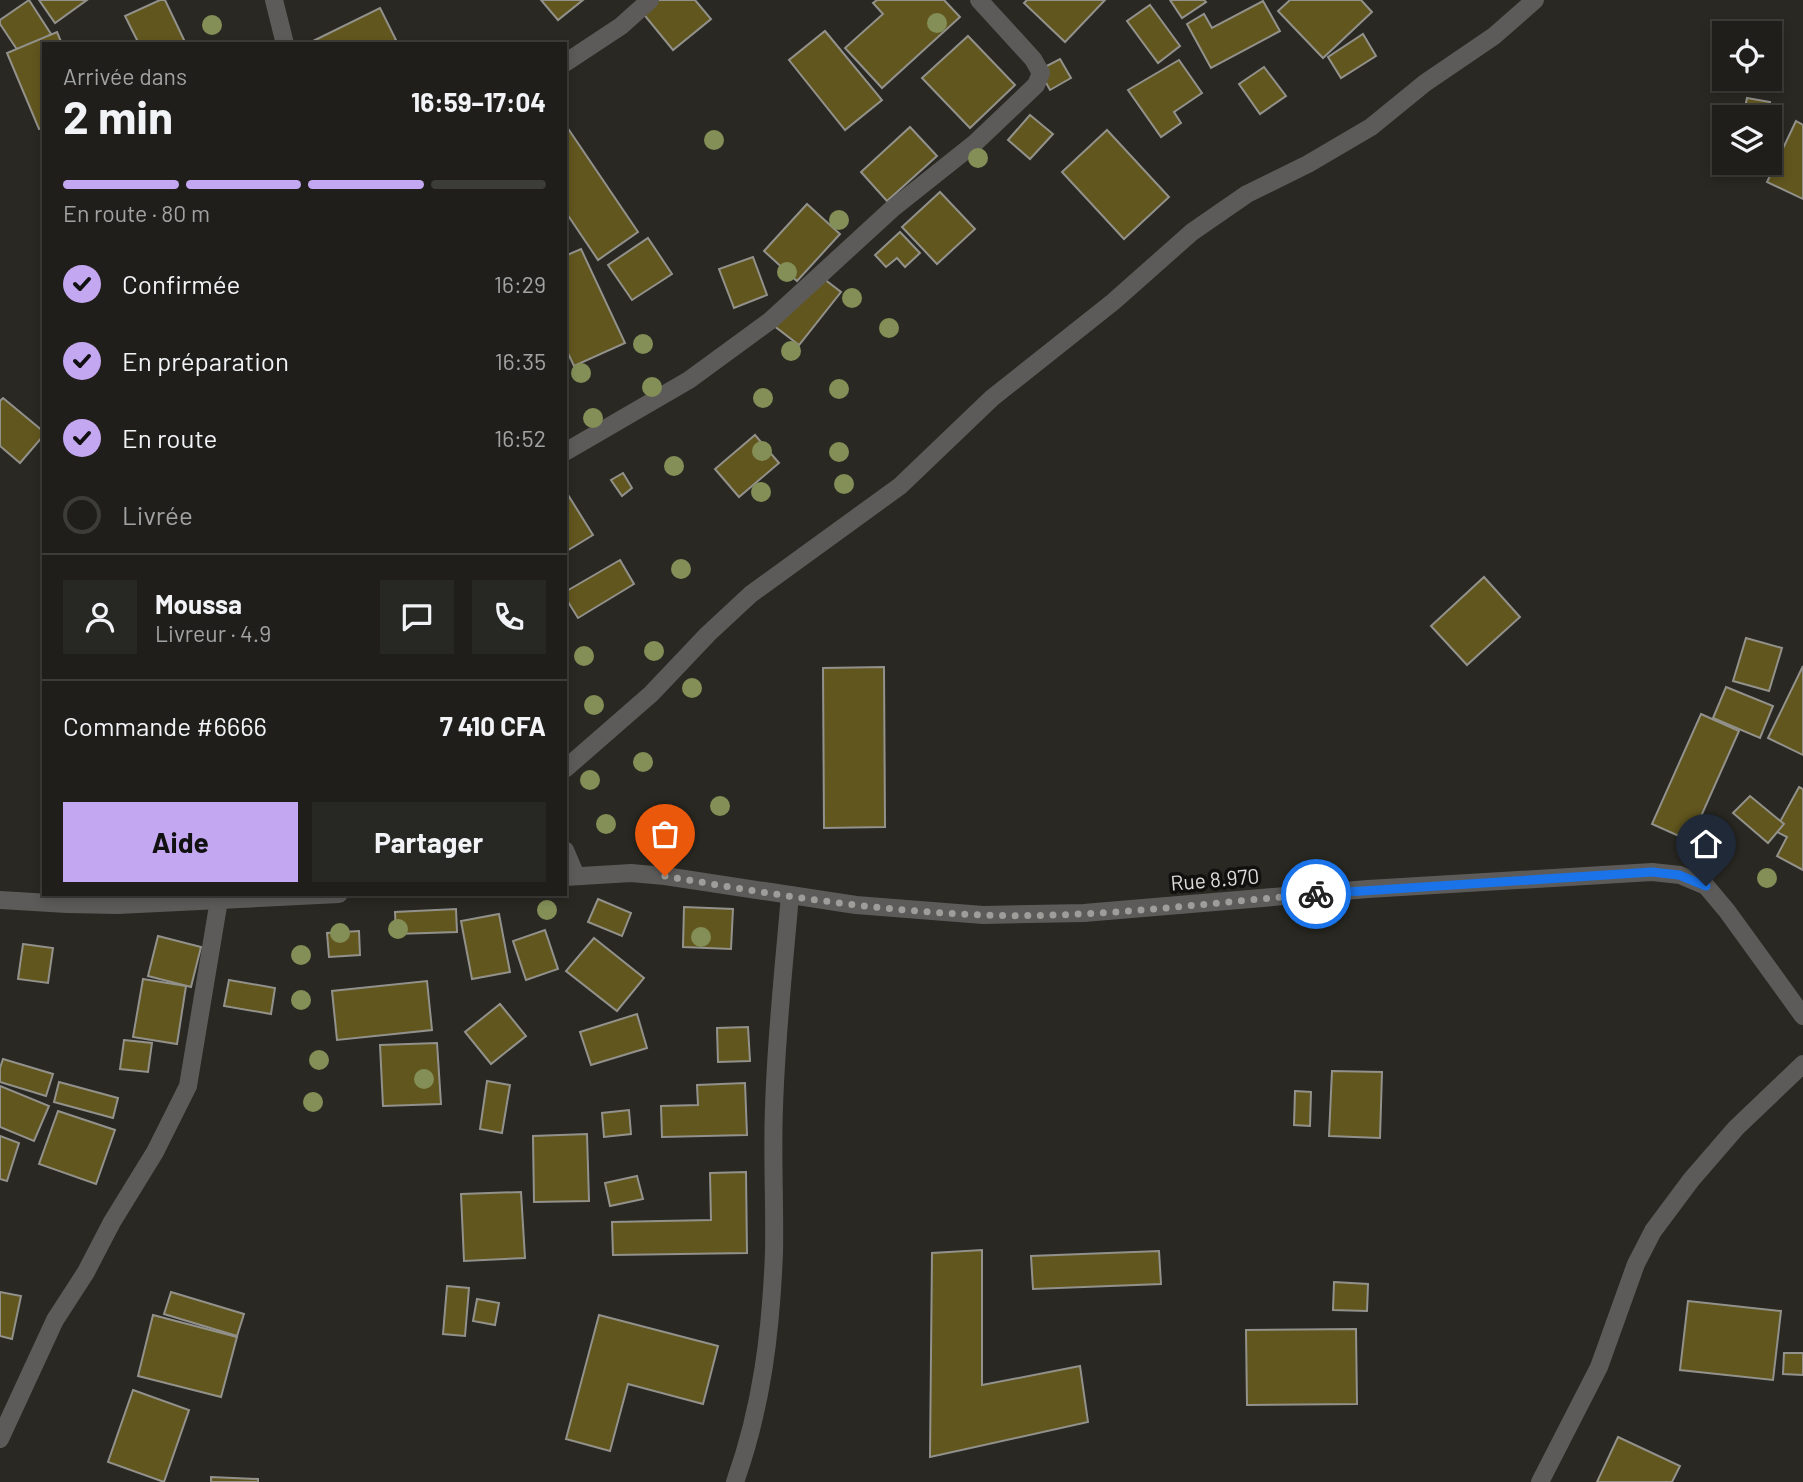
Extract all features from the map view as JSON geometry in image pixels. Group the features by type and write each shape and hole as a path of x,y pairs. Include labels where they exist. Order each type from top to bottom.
{"street":[{"path":"274,0 284,42"},
{"path":"567,62 621,26 650,0"},
{"path":"567,452 689,380 771,320 892,209 975,143 1036,85 1041,73 1033,59 979,0"},
{"path":"567,767 651,694 708,634 751,594 900,486 992,398 1113,302 1192,232 1247,194 1308,164 1371,127 1424,83 1493,36 1535,0"},
{"path":"567,859 571,876"},
{"name":"Rue 8.970","path":"571,876 631,873 653,875 856,905 983,915 1071,914 1368,889 1666,873 1679,875 1706,886 1801,1010"},
{"path":"735,1482 748,1447 763,1379 770,1320 774,1252 774,1107 790,895"},
{"path":"0,900 118,905 299,896"},
{"path":"0,1438 55,1320 155,1152 188,1086 219,900"},
{"path":"1540,1482 1599,1367 1636,1264 1653,1231 1691,1180 1736,1128 1803,1064"}],"building":[{"path":"29,0 51,34 20,54 0,20"},
{"path":"39,0 87,0 55,23"},
{"path":"165,0 185,42 138,42 125,16"},
{"path":"541,0 583,0 558,20"},
{"path":"654,0 695,0 711,19 673,50 641,11"},
{"path":"877,0 944,0 960,17 882,88 845,48 883,14 873,3"},
{"path":"1027,0 1105,0 1065,42 1024,3"},
{"path":"1170,0 1204,0 1206,2 1182,18"},
{"path":"1290,0 1361,0 1372,12 1323,58 1278,11"},
{"path":"1263,1 1280,31 1211,68 1187,24 1204,14 1212,28"},
{"path":"1150,5 1180,46 1158,63 1127,21"},
{"path":"380,8 396,40 392,42 311,42"},
{"path":"825,31 882,100 845,130 789,60"},
{"path":"57,32 61,42 42,42 42,128 39,129 7,53"},
{"path":"1363,34 1376,56 1341,78 1328,57"},
{"path":"968,36 1015,85 970,128 922,78"},
{"path":"1060,59 1071,78 1050,90 1039,70"},
{"path":"1179,60 1202,93 1174,112 1181,123 1161,137 1128,90"},
{"path":"1264,67 1286,96 1260,114 1239,84"},
{"path":"1747,98 1770,102 1769,105 1746,105"},
{"path":"1030,115 1053,134 1030,159 1008,140"},
{"path":"1796,121 1803,125 1803,199 1767,182 1770,175 1782,175 1782,150"},
{"path":"567,127 638,232 598,260 567,214"},
{"path":"910,127 937,156 887,201 861,172"},
{"path":"1107,130 1169,197 1124,239 1062,172"},
{"path":"940,192 975,229 937,264 902,227"},
{"path":"807,204 840,234 797,281 764,251"},
{"path":"900,232 920,253 905,267 897,258 886,267 875,255"},
{"path":"648,238 672,274 632,300 608,265"},
{"path":"581,249 625,343 574,366 567,351 567,255"},
{"path":"753,257 767,295 734,308 719,269"},
{"path":"815,272 841,292 799,345 773,325"},
{"path":"3,398 42,430 42,437 20,463 0,446 0,401"},
{"path":"755,435 779,463 739,497 715,469"},
{"path":"623,473 632,488 622,496 611,480"},
{"path":"567,493 593,535 567,551"},
{"path":"620,560 634,584 578,618 567,600 567,591"},
{"path":"1484,577 1520,617 1467,665 1431,626"},
{"path":"1746,638 1782,648 1769,691 1733,681"},
{"path":"1803,666 1803,755 1768,738"},
{"path":"884,667 885,827 824,828 823,668"},
{"path":"1726,687 1773,706 1760,738 1713,718"},
{"path":"1701,714 1739,731 1690,841 1652,824"},
{"path":"1799,787 1803,789 1803,870 1777,856 1787,837 1775,831"},
{"path":"1750,796 1784,824 1768,843 1733,813"},
{"path":"598,899 631,913 622,936 588,922"},
{"path":"684,907 733,909 731,949 683,947"},
{"path":"456,909 457,932 396,934 395,912"},
{"path":"499,914 510,972 472,979 461,921"},
{"path":"545,930 558,969 526,980 513,941"},
{"path":"359,931 360,955 329,957 327,933"},
{"path":"158,936 201,947 191,987 148,976"},
{"path":"594,938 644,978 617,1011 566,971"},
{"path":"23,944 53,948 48,983 18,979"},
{"path":"143,979 186,986 177,1044 133,1037"},
{"path":"229,980 275,988 271,1014 224,1006"},
{"path":"427,981 432,1030 337,1040 332,991"},
{"path":"500,1004 526,1036 491,1064 465,1032"},
{"path":"637,1014 647,1048 591,1065 580,1032"},
{"path":"748,1027 750,1061 718,1062 717,1028"},
{"path":"124,1040 152,1043 148,1072 120,1069"},
{"path":"437,1043 441,1104 383,1106 380,1045"},
{"path":"3,1059 53,1074 46,1096 0,1082"},
{"path":"1332,1071 1382,1072 1380,1138 1329,1136"},
{"path":"487,1081 510,1085 502,1133 480,1129"},
{"path":"59,1082 118,1098 113,1118 54,1102"},
{"path":"745,1083 747,1135 662,1137 661,1106 698,1105 697,1085"},
{"path":"0,1086 49,1106 34,1141 0,1127"},
{"path":"1295,1091 1311,1092 1310,1126 1294,1125"},
{"path":"629,1110 631,1134 604,1137 602,1113"},
{"path":"58,1111 115,1130 96,1184 39,1164"},
{"path":"587,1134 589,1201 534,1202 533,1136"},
{"path":"0,1136 19,1143 7,1181 0,1179"},
{"path":"746,1172 747,1253 613,1255 612,1222 711,1220 710,1173"},
{"path":"637,1176 643,1199 610,1206 605,1183"},
{"path":"521,1192 525,1258 464,1261 461,1194"},
{"path":"982,1250 982,1385 1080,1366 1088,1422 930,1457 932,1253"},
{"path":"1159,1251 1161,1284 1033,1289 1031,1256"},
{"path":"1334,1282 1368,1284 1367,1311 1333,1310"},
{"path":"447,1286 469,1288 465,1336 443,1334"},
{"path":"0,1292 21,1296 12,1339 0,1336"},
{"path":"171,1292 244,1314 237,1336 164,1314"},
{"path":"477,1299 499,1303 495,1325 473,1321"},
{"path":"1688,1301 1781,1311 1773,1380 1680,1370"},
{"path":"153,1315 237,1337 221,1397 138,1376"},
{"path":"599,1315 718,1346 703,1404 628,1384 610,1451 566,1439"},
{"path":"1356,1329 1357,1404 1247,1405 1246,1330"},
{"path":"1784,1353 1803,1353 1803,1375 1783,1374"},
{"path":"133,1390 189,1410 164,1482 108,1462"},
{"path":"1618,1437 1680,1466 1672,1482 1597,1482"},
{"path":"211,1477 258,1479 258,1482 211,1482"}],"way so far":[{"path":"665,876 856,905 983,915 1084,913 1316,894"}],"route":[{"path":"1316,894 1652,872 1679,875 1706,886"}]}
